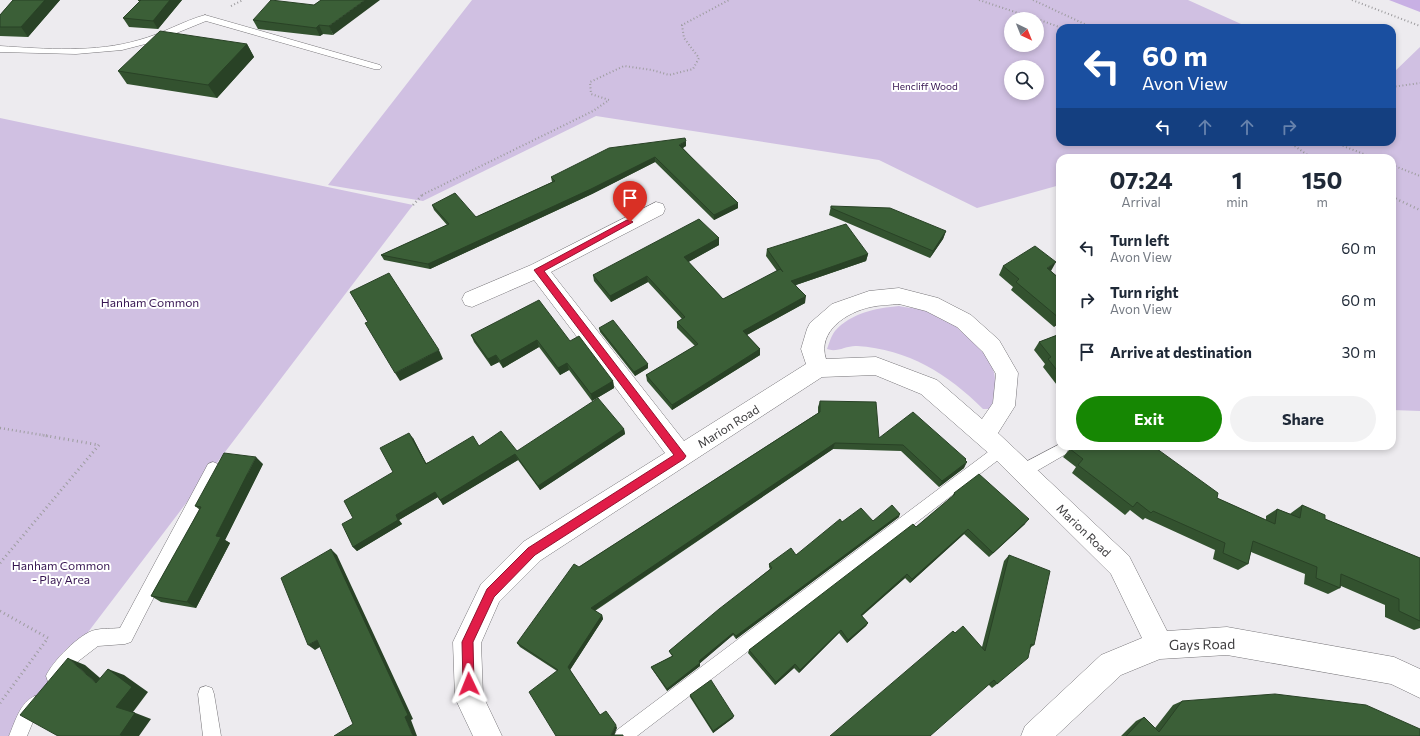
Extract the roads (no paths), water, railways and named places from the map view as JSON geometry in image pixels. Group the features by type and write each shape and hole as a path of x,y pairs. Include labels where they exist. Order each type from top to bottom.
{"street":[{"path":"472,299 538,270 656,209"},
{"path":"538,270 681,456"},
{"path":"818,368 812,349 818,329 839,310 869,299 899,296 931,304 964,321 991,346 1007,374 1004,406 984,434"},
{"name":"Marion Road","path":"488,736 469,698 467,642 490,593 532,552 818,368 876,366 929,387 984,434 1120,565 1160,645"},
{"name":"Gays Road","path":"1036,736 1111,665 1160,645 1227,641 1394,671 1420,684"}],"lane":[{"path":"0,49 37,52 122,47 174,32 205,18 377,67"},
{"path":"623,736 1001,450"},
{"path":"1023,471 1061,450"},
{"path":"18,736 29,711 66,660 95,638 125,636 213,468"},
{"path":"206,694 212,736"}],"park label":[{"name":"Hencliff Wood","path":"925,86"},
{"name":"Hanham Common","path":"150,302"},
{"name":"Hanham Common - Play Area","path":"61,572"}]}
